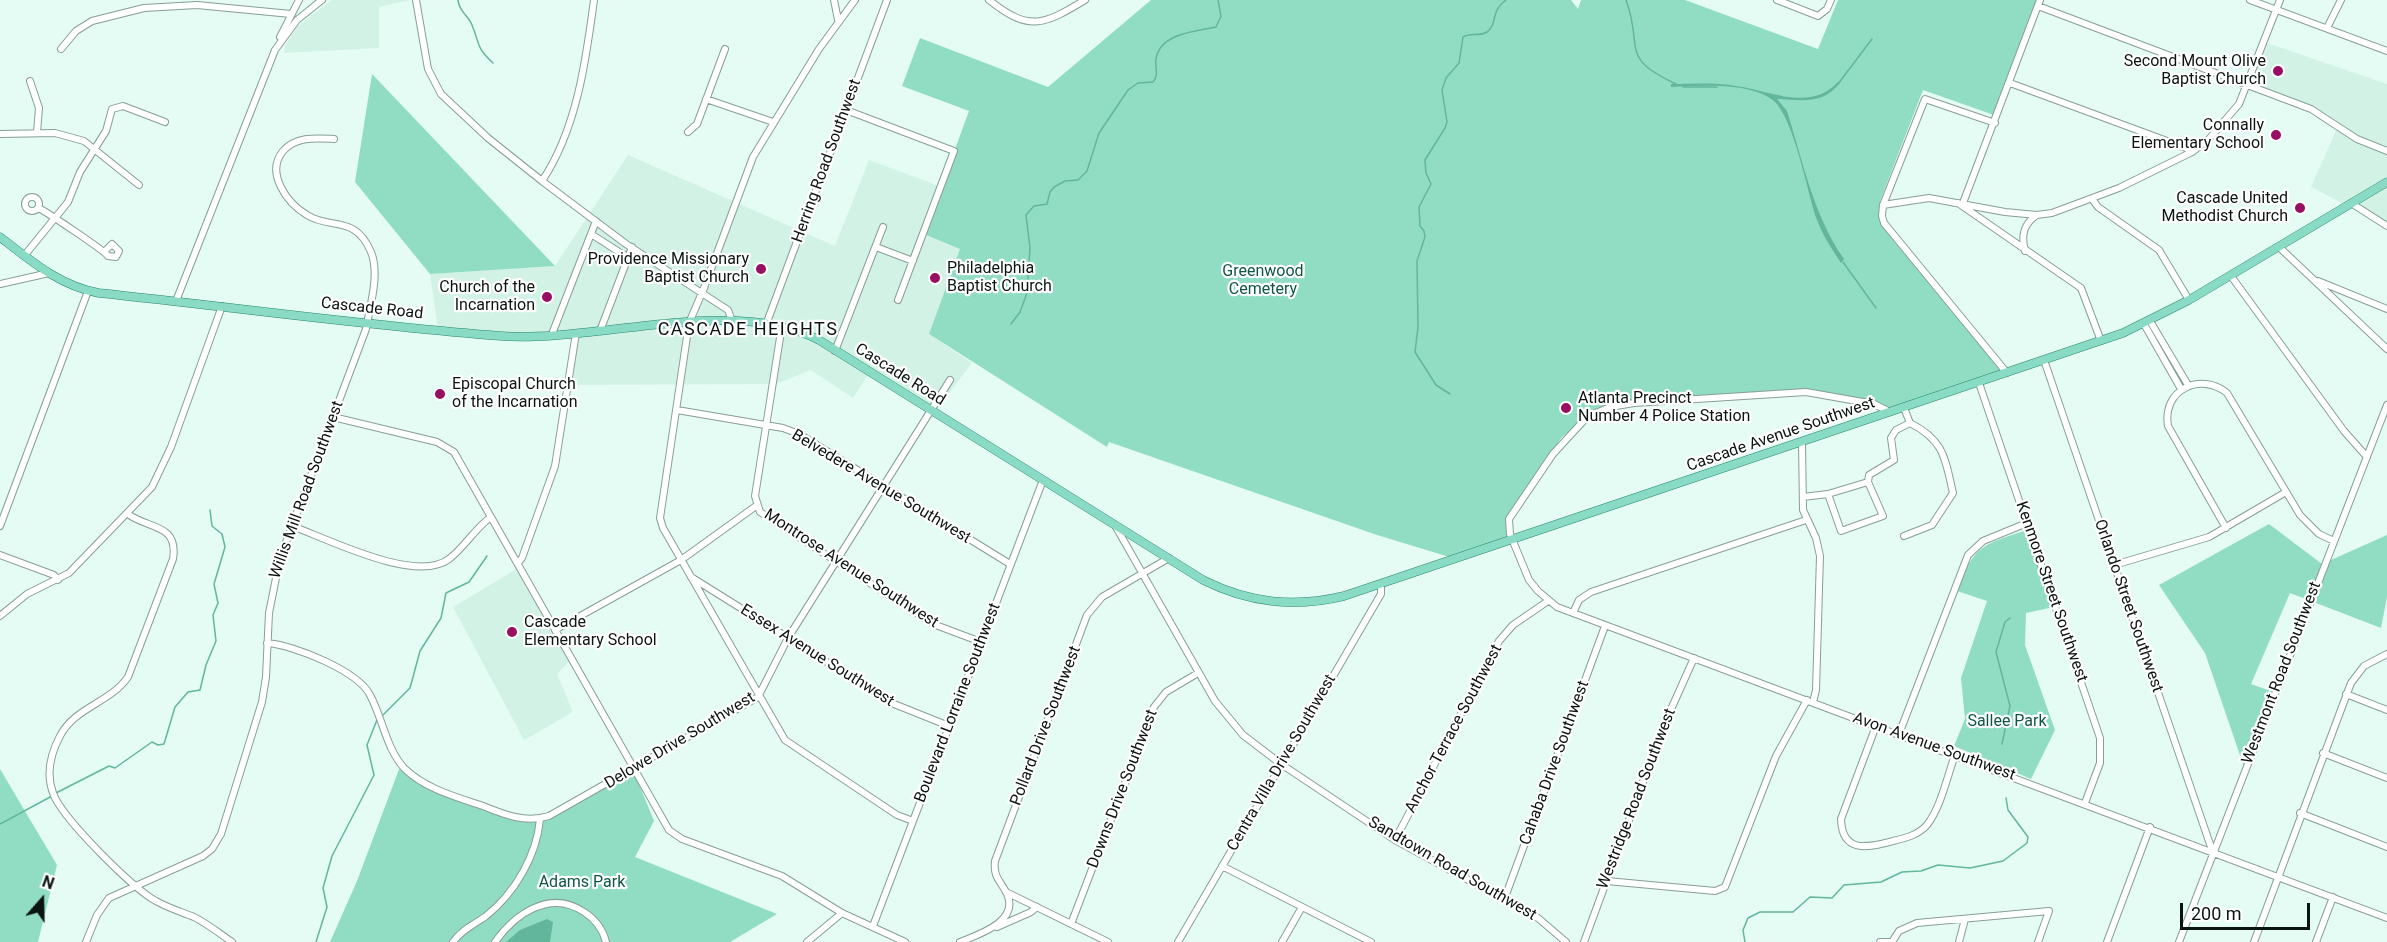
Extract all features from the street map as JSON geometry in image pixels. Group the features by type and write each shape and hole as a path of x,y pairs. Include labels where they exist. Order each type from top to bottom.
{"main road":[{"name":"Cascade Avenue Southwest","path":"1165,556 1222,589 1272,602 1323,601 1381,584 2101,341 2147,323 2231,276 2387,182"},
{"name":"Cascade Road","path":"0,237 49,273 88,291 176,301 502,336 576,333 732,321 782,325 808,335 835,351 1165,556"}],"street":[{"path":"176,301 275,50 299,0"},
{"path":"275,50 297,20 322,0"},
{"path":"416,0 428,69 435,86 488,138 632,247 728,310 732,321"},
{"path":"542,180 562,139 580,84 594,0"},
{"path":"834,0 838,20"},
{"path":"855,0 838,20 773,122 741,184 690,323 660,518 663,528 778,732 792,747 897,815 913,821"},
{"name":"Herring Road Southwest","path":"767,322 887,0"},
{"path":"989,0 1018,18 1040,22 1052,19 1085,0"},
{"path":"1777,0 1818,15 1827,9 1831,0"},
{"path":"2250,0 2387,51"},
{"path":"1883,205 1929,198 2005,212 2037,215 2063,211 2192,152 2228,121 2248,85 2280,0"},
{"path":"2326,28 2341,0"},
{"path":"1963,203 2039,3 2311,109 2357,139 2387,152"},
{"path":"61,49 76,31 92,21 144,8 197,5 291,14"},
{"path":"688,132 697,124 725,49"},
{"path":"30,81 39,108 37,132"},
{"path":"2010,83 2192,152"},
{"path":"706,99 773,122"},
{"path":"1995,123 1925,99 1883,205 1882,216 1884,223 2007,373"},
{"path":"24,256 68,202 80,172 106,131 110,112 115,107 123,106 165,122"},
{"path":"846,111 954,151 898,300"},
{"path":"0,134 37,132 73,137 96,149 139,185"},
{"name":"Willis Mill Road Southwest","path":"86,942 102,906 109,898 202,856 218,841 262,702 273,585 292,526 367,322 374,263 364,240 344,224 308,216 285,194 276,178 280,155 291,143 302,139 334,139"},
{"path":"2092,199 2098,207 2159,250 2189,300"},
{"path":"1955,201 2081,288 2101,341"},
{"path":"2351,203 2387,226"},
{"path":"39,208 81,238 105,250"},
{"path":"2026,252 2022,241 2024,231 2028,222 2037,215"},
{"path":"552,334 596,221"},
{"path":"835,351 883,227"},
{"path":"591,234 627,257"},
{"path":"600,331 632,247"},
{"path":"876,247 913,261"},
{"path":"2279,247 2387,349"},
{"path":"0,284 49,273"},
{"path":"2231,276 2344,431 2367,457"},
{"path":"2314,280 2387,309"},
{"path":"0,526 88,291"},
{"path":"0,616 27,594 58,580 83,561 152,487 162,470 222,306"},
{"path":"2147,323 2188,385"},
{"path":"2147,323 2181,389"},
{"path":"555,630 681,560 756,506 755,496 782,325"},
{"path":"518,563 522,558 555,466 576,333"},
{"name":"Orlando Street Southwest","path":"2044,360 2213,851"},
{"name":"Delowe Drive Southwest","path":"540,819 557,813 758,697 788,638 950,380"},
{"name":"Kenmore Street Southwest","path":"1979,382 2100,738 2100,763 2085,803"},
{"path":"2226,528 2168,426 2168,411 2181,389 2188,385 2209,383 2227,393 2307,524 2334,541"},
{"path":"1512,540 1510,516 1553,454 1580,423 1610,407 1806,392 1874,404 1890,412"},
{"name":"Westmont Road Southwest","path":"2179,942 2387,405"},
{"path":"1904,408 1910,423 1924,430 1942,448 1953,493 1932,525 1904,536"},
{"name":"Belvedere Avenue Southwest","path":"677,410 799,434 1010,564"},
{"path":"333,417 447,447 458,458 633,770 664,824 674,835 782,876 842,913 905,942"},
{"path":"1828,494 1841,531 1883,516 1868,482 1869,475 1894,460 1891,438 1896,430 1910,423"},
{"path":"1606,881 1715,891 1725,887 1776,756 1816,690 1820,556 1816,538 1806,520 1803,498 1802,442"},
{"name":"Boulevard Lorraine Southwest","path":"873,926 1043,480"},
{"path":"1803,498 1828,494 1868,482"},
{"path":"2114,565 2192,544 2226,528 2286,492"},
{"name":"Montrose Avenue Southwest","path":"756,506 765,517 933,624 981,642"},
{"path":"128,514 167,533 174,545 173,559 128,677 115,692 82,711 67,725 53,754 50,775 53,793 62,810 135,885 157,902 196,918 232,942"},
{"path":"292,526 386,561 422,568 436,566 449,559 491,517"},
{"path":"1573,613 1579,600 1591,592 1806,520"},
{"path":"1899,734 1968,555 1983,541 2027,523"},
{"name":"Sandtown Road Southwest","path":"1115,525 1198,673 1233,724 1255,745 1395,840 1549,925 1566,942"},
{"name":"Avon Avenue Southwest","path":"1512,540 1529,580 1548,600 1573,613 2150,827 2387,918"},
{"path":"0,555 54,575 58,580"},
{"name":"Pollard Drive Southwest","path":"1006,892 995,878 995,861 1087,615 1102,597 1143,573 1165,556"},
{"name":"Essex Avenue Southwest","path":"690,576 894,704 949,726"},
{"name":"Centra Villa Drive Southwest","path":"1178,942 1381,594 1381,584"},
{"name":"Anchor Terrace Southwest","path":"1395,840 1499,641 1514,625 1548,600"},
{"name":"Cahaba Drive Southwest","path":"1504,900 1605,626"},
{"path":"267,643 341,668 358,678 371,696 395,755 419,780 509,816 540,819 527,863 513,888 496,908 453,942"},
{"path":"2254,942 2346,694 2364,666 2387,654"},
{"name":"Westridge Road Southwest","path":"1584,942 1664,725 1694,658"},
{"name":"Downs Drive Southwest","path":"1071,924 1154,707 1166,692 1198,673"},
{"path":"2346,694 2387,710"},
{"path":"1876,726 1841,819 1844,836 1857,846 1872,847 1911,836 1923,828 1933,816 1956,755"},
{"path":"2323,753 2387,778"},
{"path":"2300,813 2387,847"},
{"path":"2107,942 2150,827"},
{"path":"1222,866 1371,942"},
{"path":"1006,892 1108,942"},
{"path":"997,927 1008,908 1006,892"},
{"path":"2316,942 2333,897"},
{"path":"495,942 517,917 540,905 555,902 573,906 587,914 597,924 606,942"},
{"path":"960,942 1031,912 1037,907"},
{"path":"1282,942 1302,907"},
{"path":"1880,942 1891,942 1899,931 1911,924 2049,911 2037,942"},
{"path":"807,942 842,913"},
{"path":"1959,942 1965,919"}],"shaded area":[{"path":"332,0 411,0 379,7 379,48 284,53 285,46 298,26"},
{"path":"2264,42 2387,84 2387,226 2311,187 2337,128 2318,111 2246,82"},
{"path":"1838,82 1840,83 1826,95 1812,100 1777,99 1787,111 1817,206 1833,242 1844,259 1841,263 1817,220 1792,135 1778,106 1770,98 1747,89 1722,86 1671,87 1671,84 1720,84 1803,98 1827,91"},
{"path":"628,155 835,246 869,160 942,187 960,249 929,334 972,363 932,415 869,373 853,398 811,370 776,384 568,385 576,330 532,337 438,329 430,274 555,266"},
{"name":"Cascade Elementary School","path":"520,567 573,658 557,674 573,712 524,740 453,607"},
{"path":"547,919 553,922 550,942 506,942 520,930"}],"green space":[{"name":"Greenwood Cemetery","path":"1151,0 1571,0 1578,9 1581,0 1685,0 1818,49 1838,0 2038,0 1994,115 1923,90 1880,201 1885,225 2009,373 1889,415 1873,406 1821,392 1617,406 1586,417 1561,438 1510,516 1512,540 1456,559 1377,535 1109,442 1107,447 929,334 960,249 924,234 969,111 902,86 920,38 1048,87"},
{"path":"372,74 555,266 430,274 355,182"},
{"path":"2269,524 2322,564 2387,535 2387,597 2381,628 2290,593 2251,684 2273,692 2244,767 2205,653 2159,585"},
{"name":"Sallee Park","path":"2027,530 2054,607 2026,613 2025,645 2055,730 2031,779 1954,746 1965,719 1961,678 1987,601 1957,591 1975,555 1999,539"},
{"name":"Adams Park","path":"401,764 414,779 523,818 542,820 634,772 654,821 635,857 777,914 730,942 330,942 357,881"},
{"path":"0,769 57,865 38,942 0,942"}],"waterway":[{"path":"458,0 460,8 472,25 481,49 493,63"},
{"path":"1011,324 1020,312 1027,293 1030,248 1026,215 1034,206 1047,204 1054,187 1065,181 1078,180 1087,171 1099,133 1128,90 1138,83 1153,82 1155,79 1156,59 1164,44 1180,35 1216,27 1221,16 1218,0"},
{"path":"1450,394 1436,385 1415,352 1418,327 1417,261 1425,237 1420,226 1419,207 1431,184 1426,173 1425,160 1447,122 1442,90 1446,78 1459,63 1463,37 1487,32 1498,9 1506,0"},
{"path":"1626,0 1639,58 1658,75 1676,84"},
{"path":"1838,84 1872,39"},
{"path":"1683,87 1717,87"},
{"path":"1843,262 1876,308"},
{"path":"56,793 109,766 115,768 152,742 158,745 164,744 175,707 188,692 200,690 206,665 216,641 213,615 218,603 214,584 225,547 222,534 212,526 210,510"},
{"path":"381,717 410,688 420,651 441,618 446,593 469,582 487,556"},
{"path":"2002,744 2010,706 1996,652 2005,622 2010,618"},
{"path":"316,942 327,907 323,888 332,856 374,775 367,745 377,720"},
{"path":"0,824 52,796"},
{"path":"1745,942 1743,930 1748,918 1760,912 1793,912 1810,897 1832,898 1844,885 1881,882 1902,872 1921,871 1938,865 1970,868 2003,861 2027,843 2028,837 2008,810 2006,798"}],"place":[{"name":"Second Mount Olive Baptist Church","path":"2278,71"},
{"name":"Connally Elementary School","path":"2276,135"},
{"name":"Cascade United Methodist Church","path":"2300,208"},
{"name":"Providence Missionary Baptist Church","path":"761,269"},
{"name":"Philadelphia Baptist Church","path":"935,278"},
{"name":"Church of the Incarnation","path":"547,297"},
{"name":"Episcopal Church of the Incarnation","path":"440,394"},
{"name":"Atlanta Precinct Number 4 Police Station","path":"1566,408"},
{"name":"Cascade Elementary School","path":"512,632"}],"district":[{"name":"CASCADE HEIGHTS","path":"748,330"}]}
